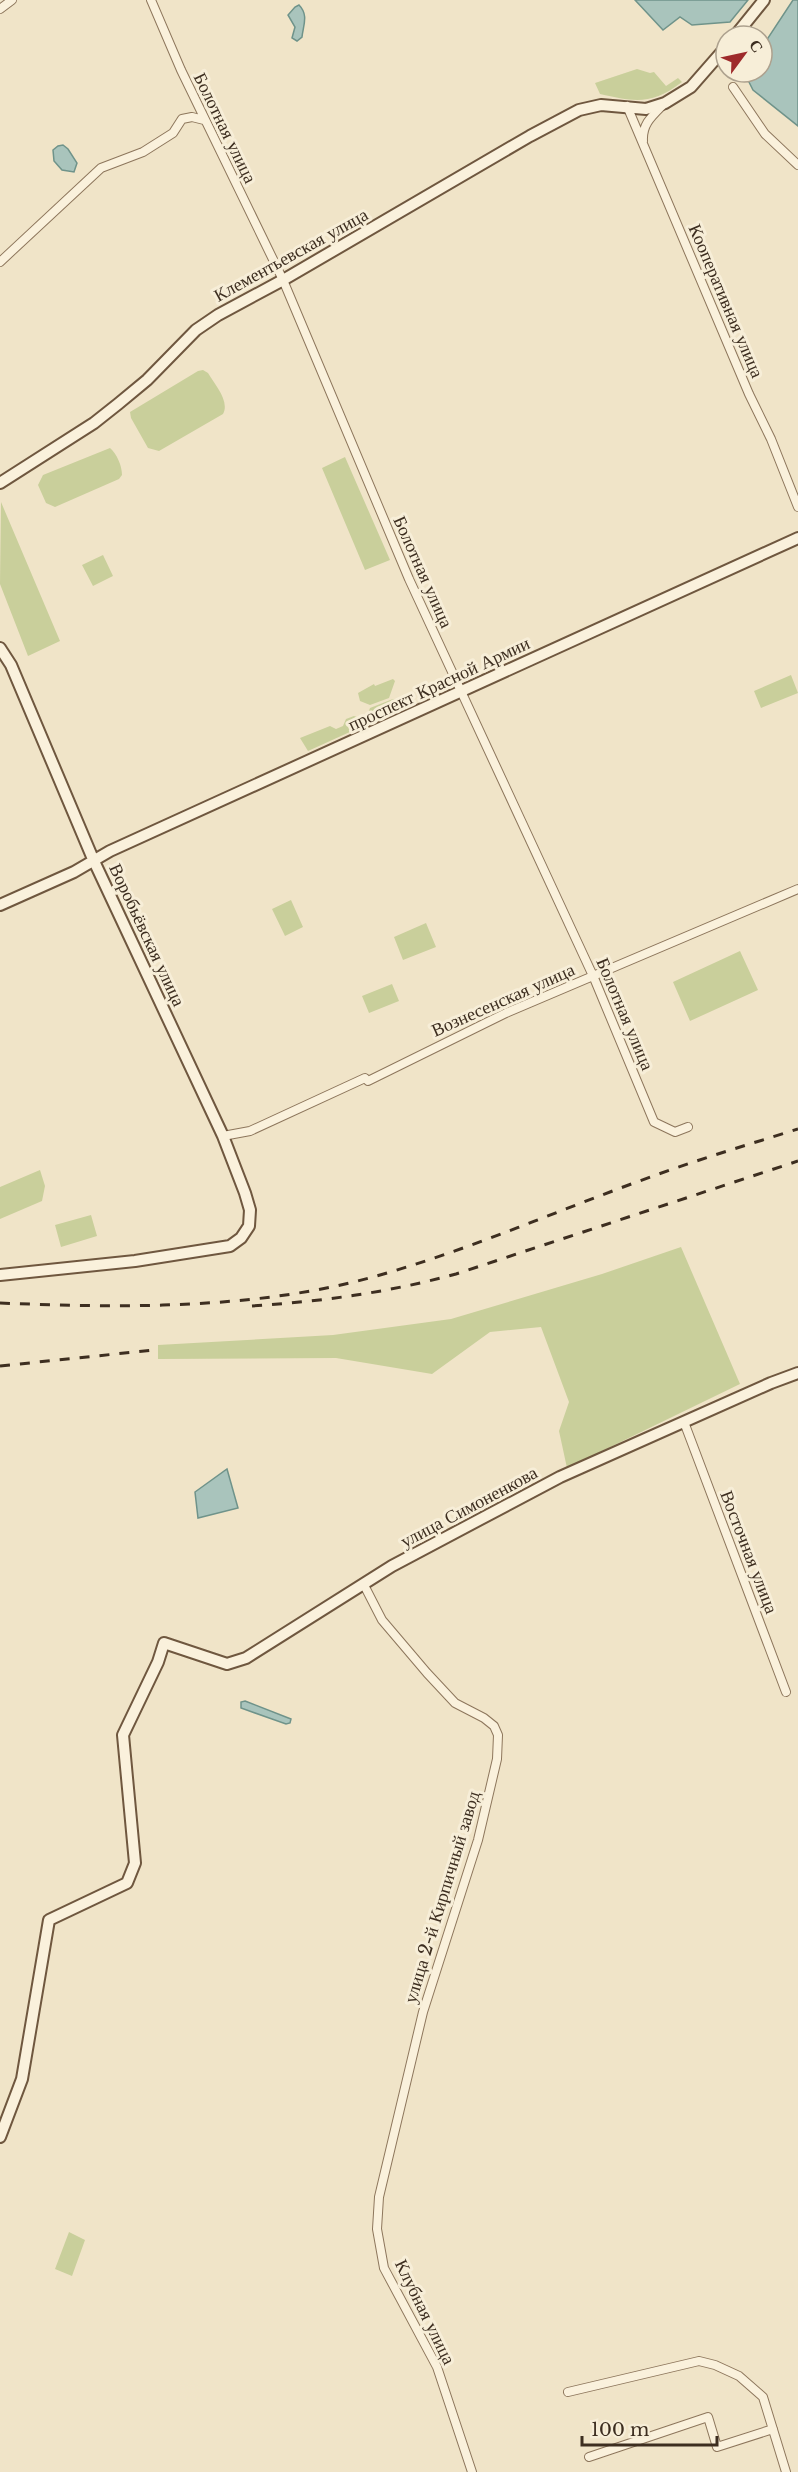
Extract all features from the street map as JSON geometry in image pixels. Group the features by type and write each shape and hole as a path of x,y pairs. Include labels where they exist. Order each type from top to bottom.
{"street":[{"path":"0,9 12,0"},
{"name":"Болотная улица","path":"151,0 204,120 282,280 409,579 594,978 654,1122 675,1132 688,1127"},
{"path":"745,24 764,0"},
{"path":"644,147 643,129 649,119 665,103 691,87 714,61"},
{"path":"733,87 748,113 781,150 798,165"},
{"name":"Клементьевская улица","path":"0,483 94,423 147,380 196,330 228,309 530,136 579,110 601,105 646,109 665,103"},
{"name":"Кооперативная улица","path":"627,106 749,394 771,439 798,507"},
{"path":"0,262 100,168 143,152 173,133 182,119 192,117 204,120"},
{"name":"проспект Красной Армии","path":"0,905 74,872 93,860 462,693 597,628 798,538"},
{"name":"Воробьёвская улица","path":"0,648 10,665 93,860 223,1136 250,1210 249,1226 241,1238 230,1246 135,1261 0,1275"},
{"name":"проспект Красной Армии","path":"0,898 71,866 93,860"},
{"name":"Вознесенская улица","path":"223,1136 250,1131 365,1078 368,1081 506,1013 594,978 798,889"},
{"name":"улица Симоненкова","path":"0,2137 22,2079 49,1920 127,1883 135,1863 123,1735 158,1662 164,1643 227,1664 246,1658 392,1566 560,1477 798,1373"},
{"name":"Восточная улица","path":"684,1422 786,1692"},
{"name":"улица 2-й Кирпичный завод","path":"364,1585 382,1620 427,1673 455,1703 484,1718 494,1726 498,1735 497,1759 478,1840 423,2012 379,2197"},
{"name":"Клубная улица","path":"379,2197 378,2229 384,2268 437,2367 472,2472"},
{"path":"568,2392 699,2361 715,2365 739,2376 763,2397 786,2472"},
{"path":"589,2457 708,2417 717,2447 773,2429"}],"green space":[{"path":"637,69 654,72 666,86 678,78 682,82 661,95 643,100 600,94 595,83"},
{"path":"203,370 208,373 221,393 225,404 223,414 159,451 148,448 130,412"},
{"path":"110,448 120,464 122,475 119,479 55,507 46,503 38,485 43,475"},
{"path":"345,457 390,560 365,570 322,468"},
{"path":"1,502 60,641 28,656 0,584"},
{"path":"103,555 113,576 93,586 82,565"},
{"path":"791,675 798,693 761,708 754,691"},
{"path":"393,679 395,681 389,698 370,705 360,701 358,693 374,684 375,686"},
{"path":"393,699 407,706 308,751 300,738 330,726 336,729 343,726 346,719 354,716 360,718 367,716 370,708"},
{"path":"291,900 303,927 285,936 272,909"},
{"path":"426,923 436,947 403,960 394,937"},
{"path":"740,951 758,990 690,1021 673,982"},
{"path":"392,984 399,1001 369,1013 362,996"},
{"path":"40,1170 45,1186 42,1201 0,1219 0,1187"},
{"path":"91,1215 97,1236 61,1247 55,1225"},
{"path":"681,1247 740,1384 567,1468 559,1431 569,1402 541,1327 490,1332 432,1374 336,1358 158,1359 158,1345 333,1335 451,1319 602,1274"},
{"path":"69,2232 85,2240 72,2276 55,2269"}],"water":[{"path":"635,0 748,0 730,22 692,25 680,17 663,30"},
{"path":"793,0 798,0 798,126 753,90 750,84 774,84 774,29"},
{"path":"299,5 304,13 305,21 302,37 297,41 292,38 295,27 288,15"},
{"path":"63,145 77,163 74,172 62,170 54,161 53,150"},
{"path":"227,1469 238,1508 198,1518 195,1492"},
{"path":"245,1701 291,1719 290,1723 286,1724 241,1708 241,1702"}],"railway":[{"path":"0,1303 97,1306 195,1304 292,1294 340,1285 387,1273 455,1251 656,1175 798,1129"},
{"path":"252,1306 355,1295 456,1274 798,1161"},
{"path":"0,1366 154,1350"}]}
